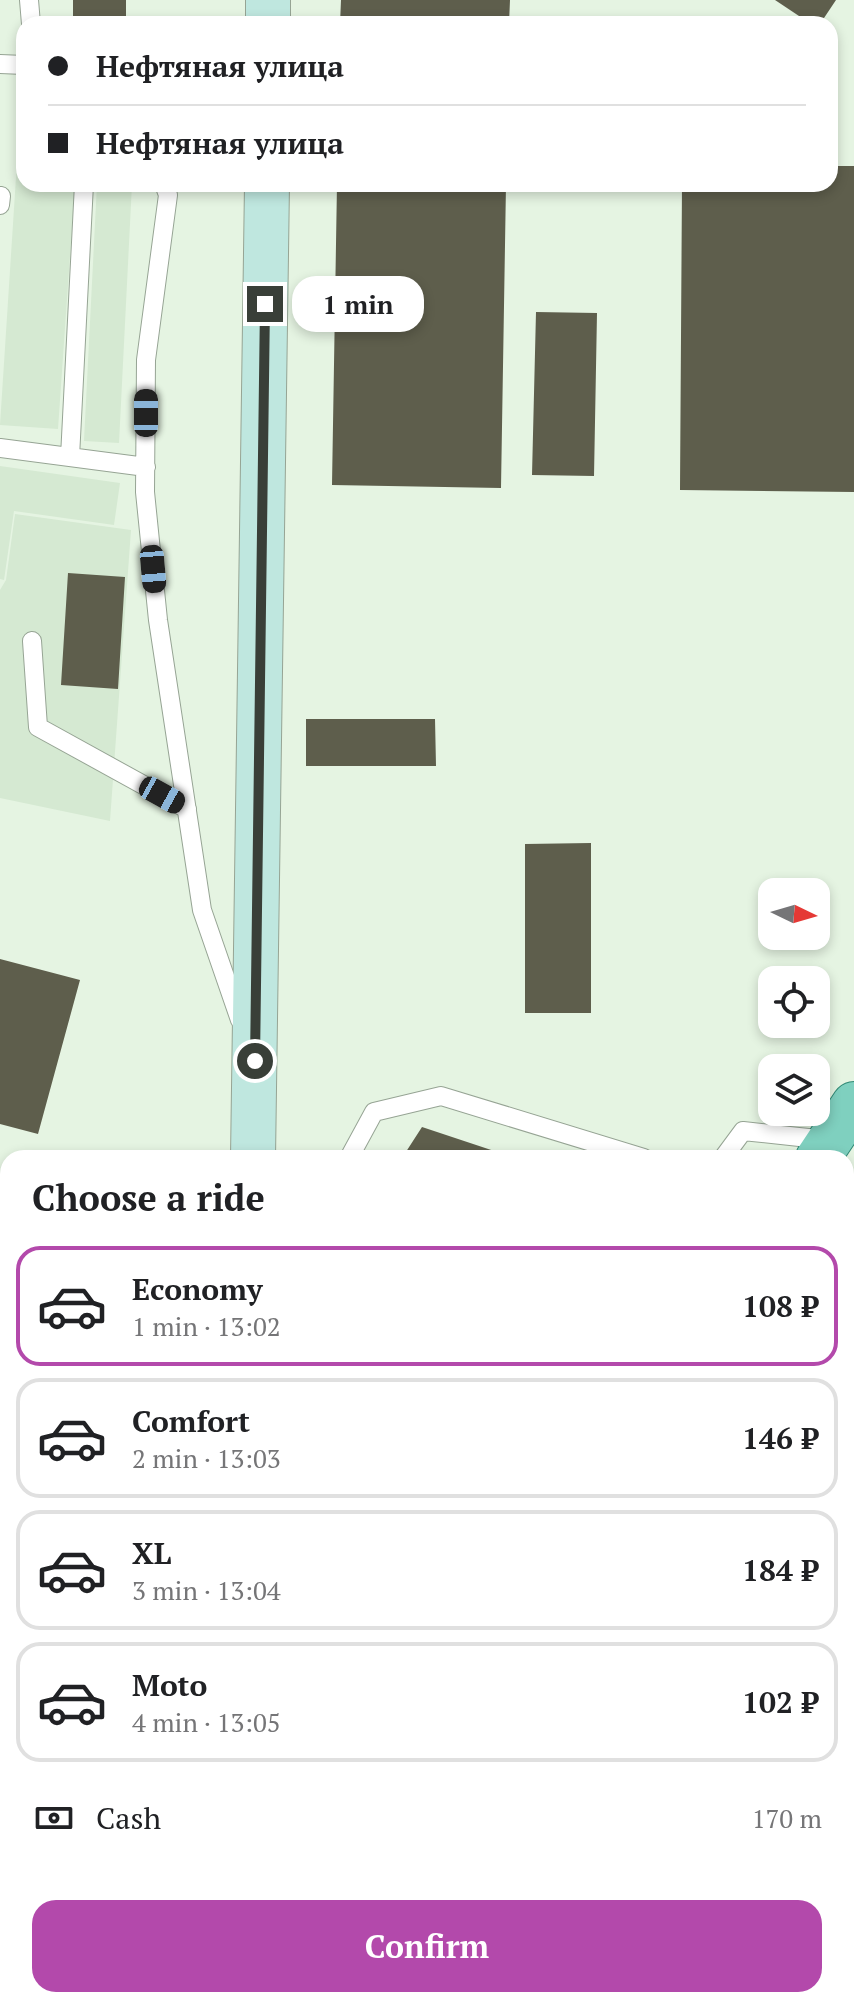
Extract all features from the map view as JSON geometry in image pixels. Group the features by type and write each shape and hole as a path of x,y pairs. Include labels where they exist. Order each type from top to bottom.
{"main road":[{"path":"824,1149 854,1104"}],"street":[{"path":"253,1150 267,192"}],"lane":[{"path":"70,457 84,192"},
{"path":"167,192 146,360 146,467 158,620 202,910 255,1061"},
{"path":"0,205 1,196"},
{"path":"0,448 146,467"},
{"path":"32,641 38,727 187,809"},
{"path":"353,1150 374,1112 441,1096 618,1150"},
{"path":"729,1150 743,1131 824,1149"}],"shaded area":[{"path":"16,177 16,192 74,192 58,429 0,425"},
{"path":"97,192 132,192 119,443 84,441"},
{"path":"0,466 120,483 114,525 14,511 4,580 0,579"},
{"path":"15,514 131,530 110,821 0,798 0,590 6,580"}],"building":[{"path":"73,0 126,0 126,16 73,16"},
{"path":"341,0 510,0 509,16 340,16"},
{"path":"775,0 836,0 825,16 799,16"},
{"path":"838,166 854,166 854,492 680,490 682,192 838,192"},
{"path":"337,192 506,192 501,488 332,485"},
{"path":"536,312 597,313 594,476 532,475"},
{"path":"68,573 125,577 118,689 61,685"},
{"path":"306,719 435,719 436,766 306,766"},
{"path":"591,843 591,1013 525,1013 525,844"},
{"path":"0,959 80,980 38,1134 0,1124"},
{"path":"422,1127 491,1150 407,1150"}],"route":[{"path":"255,1061 265,304"}]}
